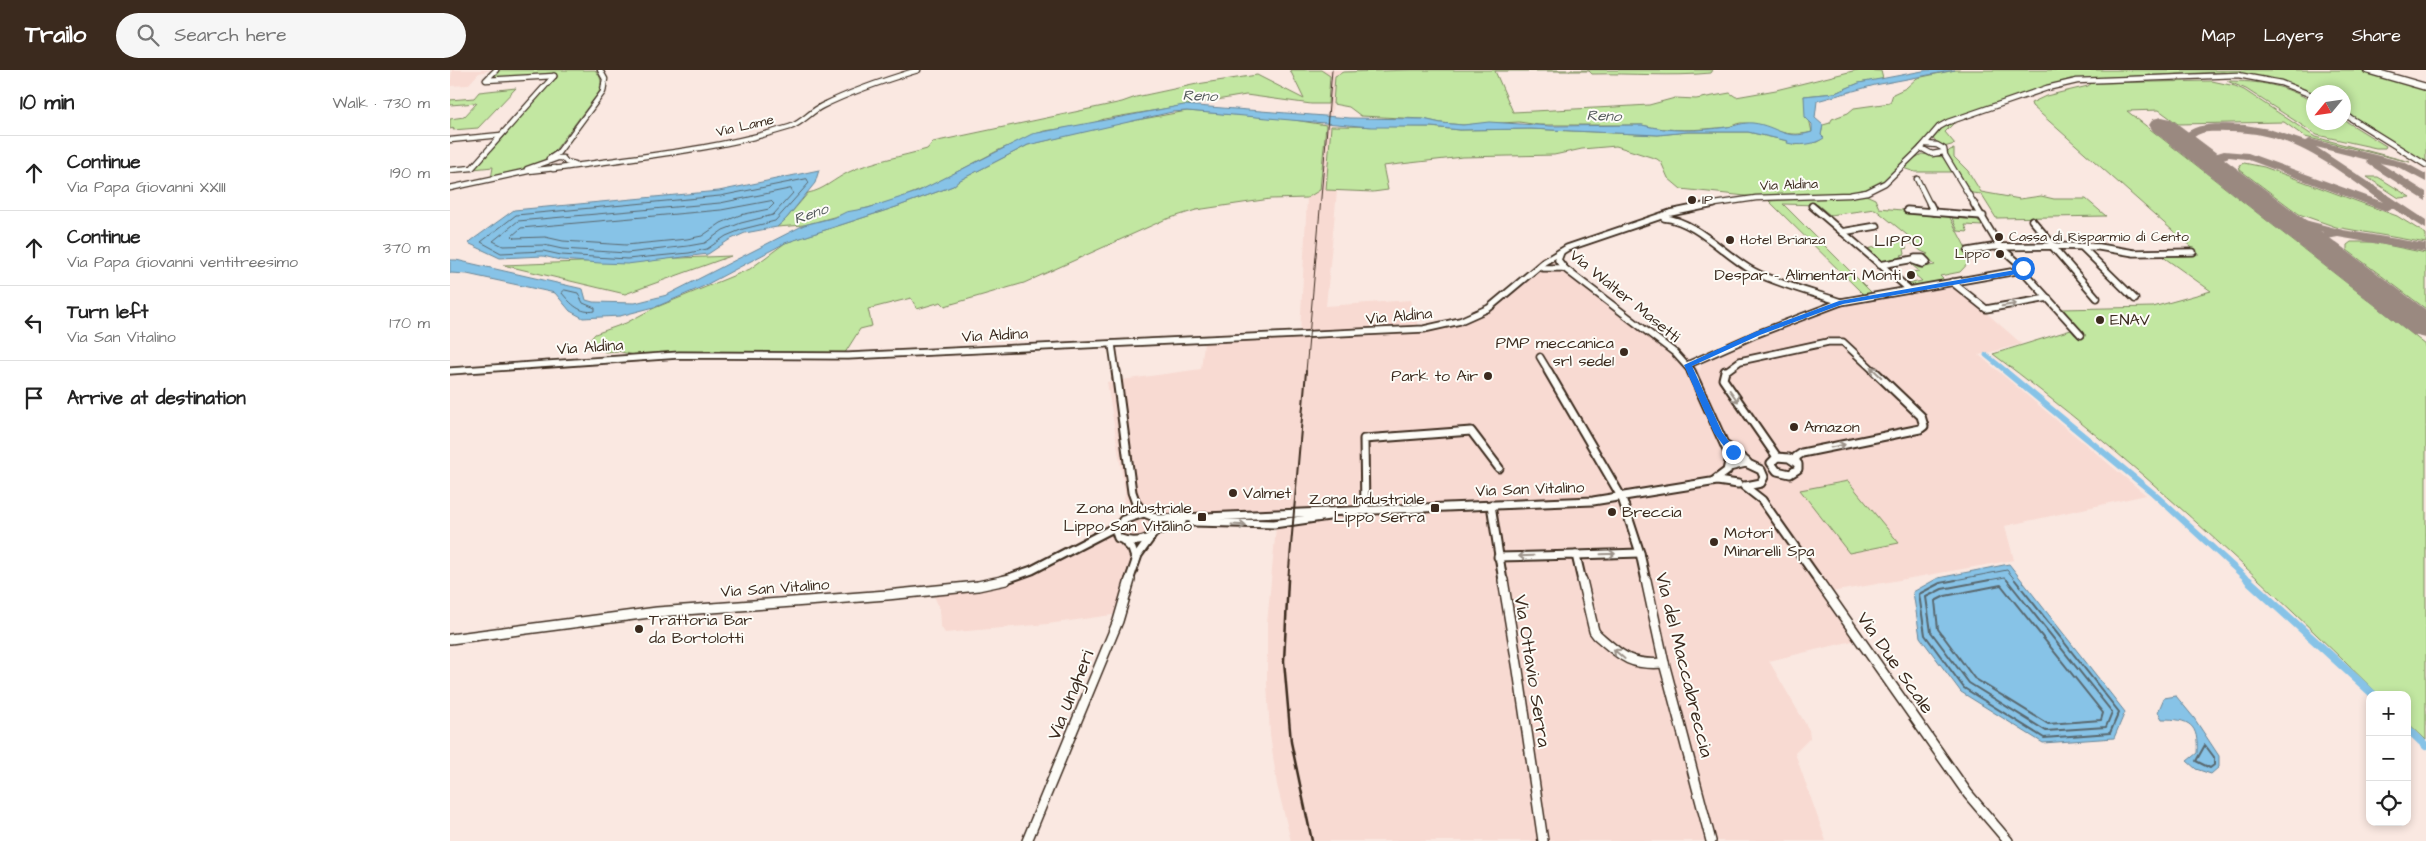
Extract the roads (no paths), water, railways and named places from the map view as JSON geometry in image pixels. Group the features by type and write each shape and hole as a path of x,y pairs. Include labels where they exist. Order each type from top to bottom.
{"highway":[{"path":"2367,70 2415,84 2426,84"},
{"path":"2374,70 2426,84"},
{"path":"2382,70 2426,84"},
{"path":"2389,70 2426,84"}],"street":[{"path":"450,170 472,168 554,76 486,80 496,70"},
{"path":"450,188 535,168 549,159 560,155 603,92 605,79 600,70"},
{"name":"Via Lame","path":"535,168 553,169 718,144 791,127 800,124 822,106 918,70"},
{"path":"1937,145 1926,144 1939,127 1948,122 2047,88 2077,81 2230,75 2281,83 2306,93"},
{"path":"2351,118 2426,165"},
{"path":"450,140 501,135"},
{"path":"1930,138 1944,149 2000,247 2023,267 2022,270 2082,335"},
{"name":"Via Aldina","path":"450,371 679,355 848,356 1424,329 1460,321 1482,312 1527,278 1553,255 1568,248 1670,213 1689,209 1738,200 1862,193 1885,183 1926,144"},
{"path":"1920,148 1948,159"},
{"name":"Via Aldina","path":"1908,160 1917,154 1944,152"},
{"path":"553,169 566,162 566,159 560,155"},
{"name":"Via Lame","path":"566,162 586,164"},
{"path":"1917,179 1934,212"},
{"path":"1812,206 1910,290"},
{"path":"1680,219 1682,212 1689,209"},
{"path":"1907,210 1983,216"},
{"path":"1670,213 1733,259 1756,272 1842,302"},
{"path":"1640,223 1680,219"},
{"path":"2032,220 2097,298"},
{"path":"1842,232 1877,226"},
{"path":"1968,251 2000,247 2054,246 2134,253 2193,252"},
{"path":"2082,247 2135,299"},
{"name":"Via Walter Masetti","path":"1568,248 1558,255 1558,262 1564,268 1688,365"},
{"path":"1880,265 1914,259"},
{"name":"Via Aldina","path":"1527,278 1543,268 1558,262"},
{"path":"1543,268 1564,268"},
{"path":"1761,483 1754,486 1741,485 1730,478 1728,469 1730,458 1688,365 1757,334 1842,302 2022,270"},
{"path":"1952,282 1986,309 2048,298"},
{"path":"1777,457 1730,392 1723,379 1725,371 1740,361 1828,342 1843,342 1921,416 1924,422 1924,426 1920,429 1802,453 1796,457 1796,462"},
{"path":"1112,345 1132,492 1131,507 1120,522 1116,532 1132,549 1135,558"},
{"name":"Via del Maccabreccia","path":"1540,357 1622,498 1640,553 1664,663 1711,841"},
{"path":"1365,511 1364,440 1470,431 1499,468"},
{"path":"1722,440 1738,456 1763,473 1764,477 1761,483 1762,500"},
{"path":"1728,469 1738,463 1764,466 1771,463 1777,457 1785,456 1796,462 1799,467 1794,473 1767,470 1763,473"},
{"path":"1771,463 1777,471"},
{"name":"Via San Vitalino","path":"1712,482 1728,469"},
{"name":"Via San Vitalino","path":"1156,518 1348,512 1622,498 1712,482 1741,485"},
{"name":"Via Due Scale","path":"1741,485 1762,500 1968,794 2008,841"},
{"path":"1132,492 1136,503 1144,514"},
{"name":"Via Ottavio Serra","path":"1492,505 1498,557 1522,693 1530,761 1543,841"},
{"name":"Via San Vitalino","path":"1154,534 1182,522 1274,524 1348,512"},
{"path":"1120,522 1137,514 1144,514 1156,518 1159,524 1154,534 1134,542 1121,539"},
{"name":"Via San Vitalino","path":"450,639 657,612 878,596 978,586 1027,572 1094,539 1120,522"},
{"name":"Via Ungheri","path":"1027,841 1118,621 1127,595 1135,558 1140,548 1154,534"},
{"name":"Via San Vitalino","path":"1094,539 1121,539"},
{"path":"1498,557 1640,553"},
{"path":"1576,555 1594,631 1597,635 1633,664 1644,666 1664,663"}],"water":[{"path":"1928,70 1955,70 1875,85 1817,101 1815,118 1823,125 1821,135 1824,138 1801,145 1748,132 1688,132 1658,135 1530,129 1460,130 1431,127 1371,127 1187,111 1172,112 1028,145 960,180 953,186 896,207 785,243 702,287 658,306 620,316 583,318 570,311 555,293 467,274 450,273 450,260 456,260 583,289 586,300 593,302 635,303 667,295 804,225 836,217 846,212 868,208 917,192 1032,134 1184,105 1350,118 1423,119 1463,125 1489,122 1551,126 1642,125 1663,129 1695,130 1753,123 1794,135 1812,132 1812,124 1805,117 1804,96 1835,93 1859,83"},
{"path":"819,170 815,183 786,219 777,227 745,233 729,240 708,254 627,264 600,263 560,260 543,256 500,258 468,243 514,210 719,191"},
{"path":"2009,564 2125,712 2114,738 2043,743 1961,692 1920,637 1913,592 1938,578"},
{"path":"2176,696 2194,718 2219,756 2219,767 2211,774 2196,769 2187,761 2197,753 2194,729 2179,720 2162,719 2158,712 2164,698"}],"waterway":[{"path":"1986,355 2007,372"},
{"path":"2005,371 2153,493 2249,581"},
{"path":"2248,580 2370,691"},
{"path":"2411,732 2426,746"}],"railway":[{"path":"1306,372 1332,70"},
{"path":"1288,581 1306,371"},
{"path":"1288,580 1284,661 1291,742 1312,841"}],"place":[{"name":"IP","path":"1692,200"},
{"name":"Cassa di Risparmio di Cento","path":"1999,237"},
{"name":"Hotel Brianza","path":"1730,240"},
{"name":"Lippo","path":"2000,254"},
{"name":"Despar - Alimentari Monti","path":"1911,275"},
{"name":"ENAV","path":"2100,320"},
{"name":"PMP meccanica srl sede1","path":"1624,352"},
{"name":"Park to Air","path":"1488,376"},
{"name":"Amazon","path":"1794,427"},
{"name":"Valmet","path":"1233,493"},
{"name":"Zona Industriale Lippo Serra","path":"1435,508"},
{"name":"Breccia","path":"1612,512"},
{"name":"Zona Industriale Lippo San Vitalino","path":"1202,517"},
{"name":"Motori Minarelli Spa","path":"1714,542"},
{"name":"Trattoria Bar da Bortolotti","path":"639,629"}],"district":[{"name":"LIPPO","path":"1899,241"}],"water label":[{"name":"Reno","path":"1200,96"},
{"name":"Reno","path":"1604,116"},
{"name":"Reno","path":"811,214"}]}
